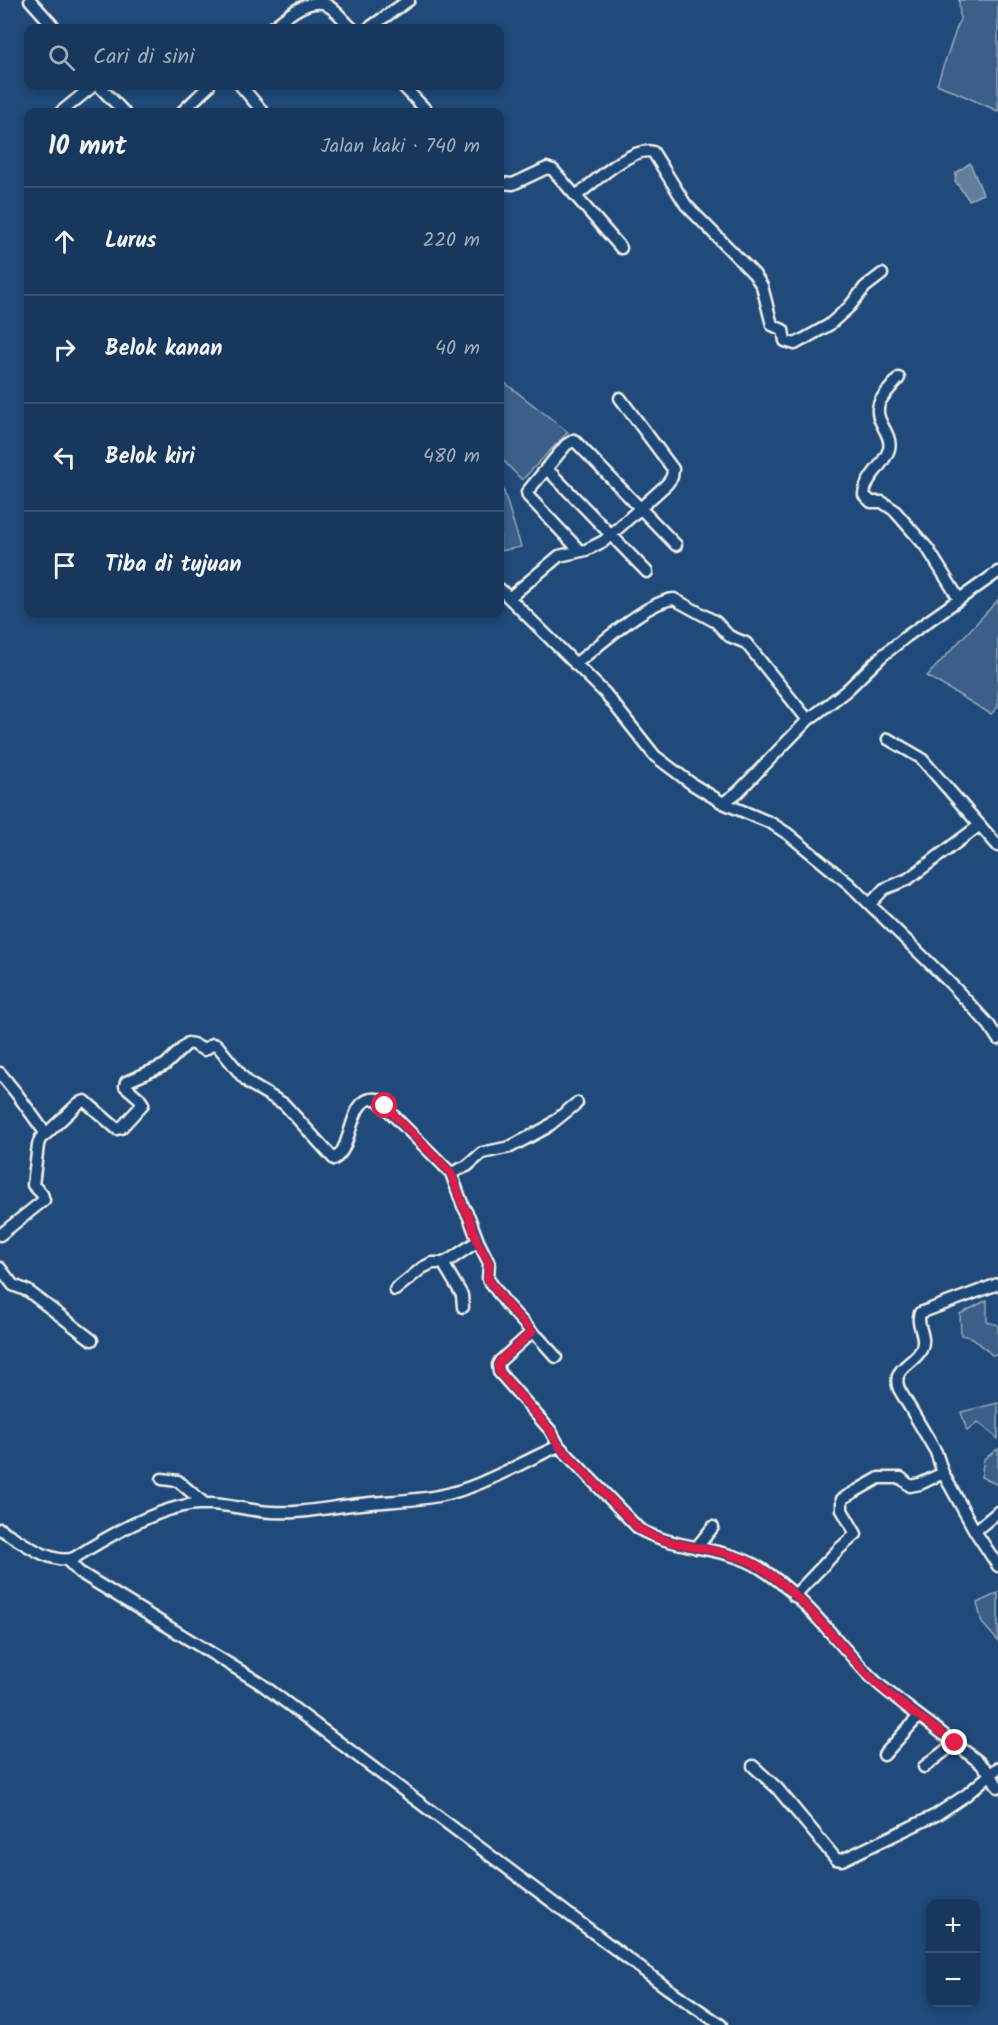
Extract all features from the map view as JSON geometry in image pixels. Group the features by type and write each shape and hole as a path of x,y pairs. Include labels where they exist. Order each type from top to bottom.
{"street":[{"path":"30,0 51,24"},
{"path":"375,24 409,0"},
{"path":"277,24 301,6 313,2 322,3 330,8 348,24"},
{"path":"66,108 88,90"},
{"path":"103,90 120,108"},
{"path":"186,108 204,90"},
{"path":"245,90 260,108"},
{"path":"407,90 424,108"},
{"path":"576,196 623,160 647,150 653,152 686,205 754,274 762,286 772,325 783,330 785,341 791,344 829,325 849,307 865,287 882,274"},
{"path":"504,183 513,184 550,168 556,172 621,248"},
{"path":"899,378 879,404 879,418 890,444 888,453 868,482 864,495 871,502 882,502 894,510 928,549 959,599"},
{"path":"509,598 559,556 594,547 667,484 672,477 673,469 620,398"},
{"path":"580,551 528,496 529,489 546,468 570,441 574,440 676,545"},
{"path":"546,468 647,572"},
{"path":"723,803 738,792 808,720 838,698 882,656 998,572"},
{"path":"504,593 605,693 655,756 692,784 723,803 771,823 788,834 871,903 953,986 998,1039"},
{"path":"575,664 626,624 661,602 674,599 716,622 729,636 746,643 808,720"},
{"path":"888,739 921,758 998,846"},
{"path":"871,903 884,889 908,879 980,825"},
{"path":"0,1235 44,1200 42,1194 33,1185 40,1139 80,1103 85,1101 120,1129 143,1104 125,1086 126,1082 165,1065 188,1043 204,1050 213,1044 220,1048 250,1084 284,1104 334,1159 341,1153 356,1112 365,1101 372,1098 380,1101 451,1173 477,1241 489,1263 488,1279 507,1305 555,1358"},
{"path":"0,1073 46,1134"},
{"path":"451,1173 467,1166 482,1153 510,1148 546,1128 577,1103"},
{"path":"395,1290 432,1263 443,1263 477,1241"},
{"path":"443,1263 462,1295 463,1307"},
{"path":"0,1268 13,1285 28,1291 93,1340"},
{"path":"998,1284 920,1312 918,1321 924,1338 922,1347 897,1377 899,1389 936,1452 943,1473 998,1566"},
{"path":"532,1332 500,1361 499,1372 550,1430 559,1446 639,1529 647,1534 725,1554 753,1564 771,1575 872,1678 919,1716 994,1770 998,1787"},
{"path":"67,1560 125,1528 171,1510 204,1504 297,1513 438,1496 479,1484 559,1446"},
{"path":"794,1596 839,1548 856,1534 842,1510 842,1499 879,1478 901,1478 910,1486 921,1484 943,1473"},
{"path":"162,1479 176,1480 204,1504"},
{"path":"975,1530 998,1512"},
{"path":"696,1548 713,1527"},
{"path":"0,1529 50,1557 67,1560 78,1572 260,1683 667,1988 720,2025"},
{"path":"884,1755 919,1716"},
{"path":"924,1767 955,1743"},
{"path":"753,1766 777,1788 839,1860 936,1815 966,1795 994,1770"}],"shaded area":[{"path":"959,0 998,0 998,111 937,84 960,19"},
{"path":"970,163 983,194 969,200 955,181 956,173"},
{"path":"504,382 568,432 522,480 504,461"},
{"path":"504,492 521,547 504,550"},
{"path":"998,600 998,707 991,714 927,676"},
{"path":"987,1300 987,1322 998,1325 998,1355 992,1355 973,1338 961,1335 960,1314"},
{"path":"998,1403 998,1439 978,1422 967,1431 961,1412"},
{"path":"998,1449 998,1485 981,1477 984,1459"},
{"path":"998,1593 998,1641 982,1623 977,1603"}],"route":[{"path":"385,1106 445,1165 454,1178 477,1241 489,1263 488,1279 507,1305 532,1332 500,1361 499,1372 550,1430 559,1446 632,1522 647,1534 725,1554 753,1564 771,1575 806,1606 877,1683 955,1743"}]}
